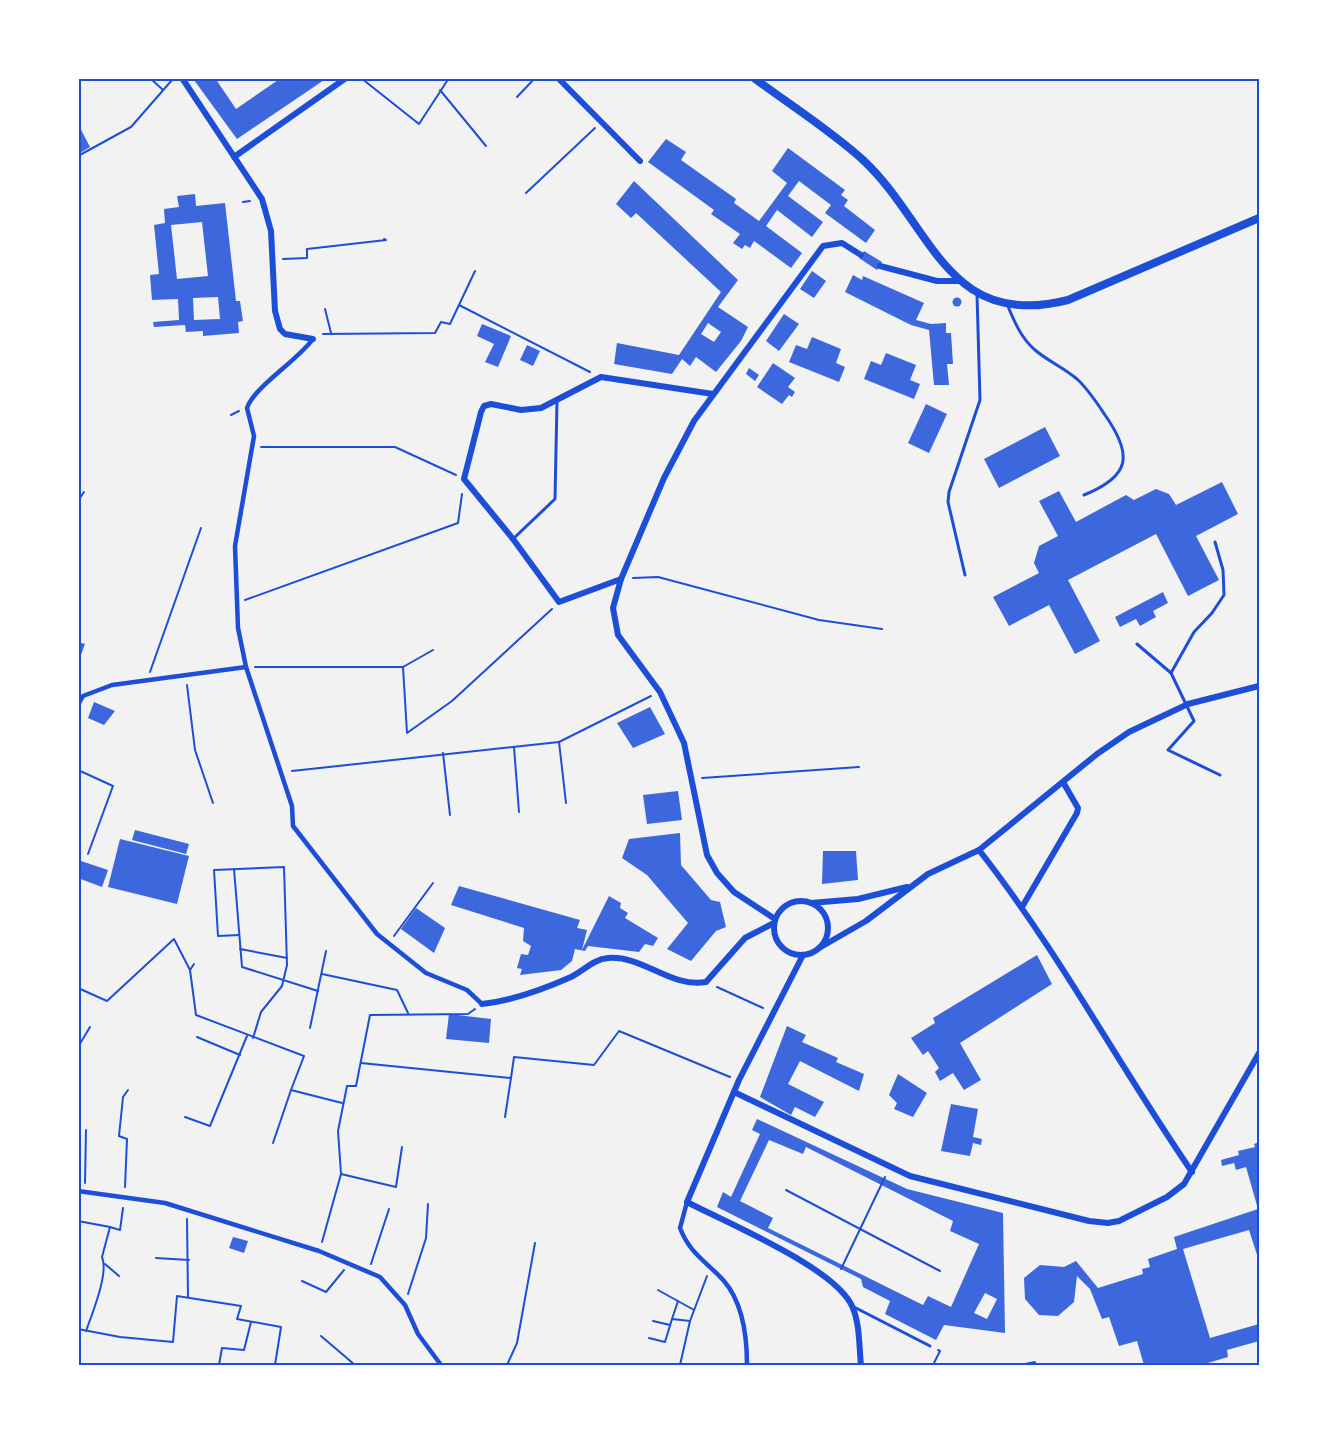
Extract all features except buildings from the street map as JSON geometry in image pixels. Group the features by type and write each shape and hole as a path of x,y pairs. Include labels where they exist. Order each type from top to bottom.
{"main road":[{"path":"754,78 864,160 943,264 960,281 977,292 1006,302 1047,305 1068,300 1259,218"}],"street":[{"path":"182,78 262,199 271,231 275,311 280,329 285,334 314,339 302,354 253,395 246,408 253,425 252,447 236,546 235,603 246,667 292,806 293,826 370,926 426,973 467,990 482,1004 498,1002 572,977 601,959 609,958 637,963 682,982 706,982 745,938 775,921 790,903 858,899 911,886"},
{"path":"234,157 346,78"},
{"path":"558,78 640,161"},
{"path":"775,921 735,892 711,864 703,844 693,778 684,742 660,692 622,642 616,630 614,608 621,579 664,478 694,421 712,394 823,246 842,243 861,255"},
{"path":"880,266 937,281 960,281"},
{"path":"621,579 560,602 464,479 484,406 491,404 532,410 557,401 601,377 712,394"},
{"path":"78,705 83,696 112,685 246,667"},
{"path":"775,921 775,936 779,945 789,953 803,955 819,948 866,921 928,874 980,850 1129,732 1188,704 1259,686"},
{"path":"1022,907 1077,813 1078,808 1063,782"},
{"path":"980,850 1022,907 1141,1097 1192,1172"},
{"path":"811,903 820,909 827,924 825,939 819,948"},
{"path":"747,1365 739,1307 725,1282 693,1253 680,1228 687,1202 738,1080 803,955"},
{"path":"734,1092 890,1167 945,1186 1108,1223 1174,1193 1192,1172 1259,1053"},
{"path":"78,1191 165,1203 319,1251 380,1277 405,1305 418,1334 441,1365"},
{"path":"687,1202 808,1265 832,1281 853,1307 861,1365"}],"lane":[{"path":"965,575 948,502 949,492 980,400 977,292"},
{"path":"1006,302 1017,329 1034,350 1076,379 1094,399 1122,442 1125,452 1124,464 1116,476 1107,484 1084,495"},
{"path":"513,539 555,499 557,401"},
{"path":"1171,673 1194,632 1212,614 1224,595 1223,570 1215,542"},
{"path":"1137,644 1171,673 1188,704 1194,721 1192,726 1168,750 1220,775"},
{"path":"853,1307 930,1346"}],"path":[{"path":"150,78 163,90"},
{"path":"78,156 131,127 174,78"},
{"path":"361,78 419,124 449,78"},
{"path":"517,97 535,78"},
{"path":"440,90 486,146"},
{"path":"526,193 602,122"},
{"path":"78,214 80,219 78,221"},
{"path":"274,260 306,258 307,249 386,240 384,239"},
{"path":"314,339 331,333 435,333 441,322 450,324 475,271"},
{"path":"459,305 601,377"},
{"path":"325,309 331,333"},
{"path":"235,603 458,523 464,479 395,447 252,447"},
{"path":"78,501 84,492"},
{"path":"147,680 201,528"},
{"path":"621,579 658,577 819,620 882,629"},
{"path":"403,668 407,733 452,701 560,602"},
{"path":"246,667 403,668 433,650"},
{"path":"186,676 195,750 213,803"},
{"path":"280,773 443,753 559,742 660,692"},
{"path":"559,742 566,803"},
{"path":"514,747 519,812"},
{"path":"443,753 450,815"},
{"path":"693,778 859,767"},
{"path":"78,770 113,786 88,854"},
{"path":"239,935 218,936 214,870 284,867 287,958 282,986 261,1012 253,1038"},
{"path":"234,868 242,967 318,991"},
{"path":"388,943 433,883"},
{"path":"78,988 107,1001 174,939 190,970 196,1015 304,1056 273,1143"},
{"path":"240,949 287,958"},
{"path":"310,1028 326,951"},
{"path":"190,970 194,964"},
{"path":"322,974 397,990 408,1013"},
{"path":"706,982 772,1012"},
{"path":"319,1251 341,1174 338,1131 342,1103 346,1086 356,1086 370,1015 468,1014 482,1004"},
{"path":"78,1047 90,1027"},
{"path":"504,1117 514,1057 594,1065 619,1031 738,1080"},
{"path":"185,1117 210,1126 247,1036"},
{"path":"197,1037 240,1055"},
{"path":"361,1063 511,1078"},
{"path":"78,1221 120,1230 125,1197 126,1139 119,1136 123,1097 128,1090"},
{"path":"291,1090 342,1103"},
{"path":"85,1191 86,1130"},
{"path":"341,1174 396,1187 402,1147"},
{"path":"841,1269 890,1167"},
{"path":"786,1190 940,1271"},
{"path":"405,1305 426,1238 428,1204"},
{"path":"369,1272 389,1209"},
{"path":"187,1210 188,1297"},
{"path":"110,1227 102,1257 105,1264 119,1276"},
{"path":"507,1365 517,1343 535,1243"},
{"path":"156,1258 189,1260"},
{"path":"86,1331 105,1264"},
{"path":"680,1365 690,1321 709,1268"},
{"path":"302,1281 326,1292 342,1273"},
{"path":"658,1290 694,1310"},
{"path":"78,1329 173,1342 177,1296 241,1306 237,1319 281,1327 275,1365"},
{"path":"649,1338 665,1342 678,1301"},
{"path":"672,1318 690,1321"},
{"path":"653,1321 670,1325"},
{"path":"219,1365 222,1348 243,1350 250,1322"},
{"path":"321,1336 356,1365"},
{"path":"933,1365 940,1351"},
{"path":"1020,1365 1035,1362"}]}
